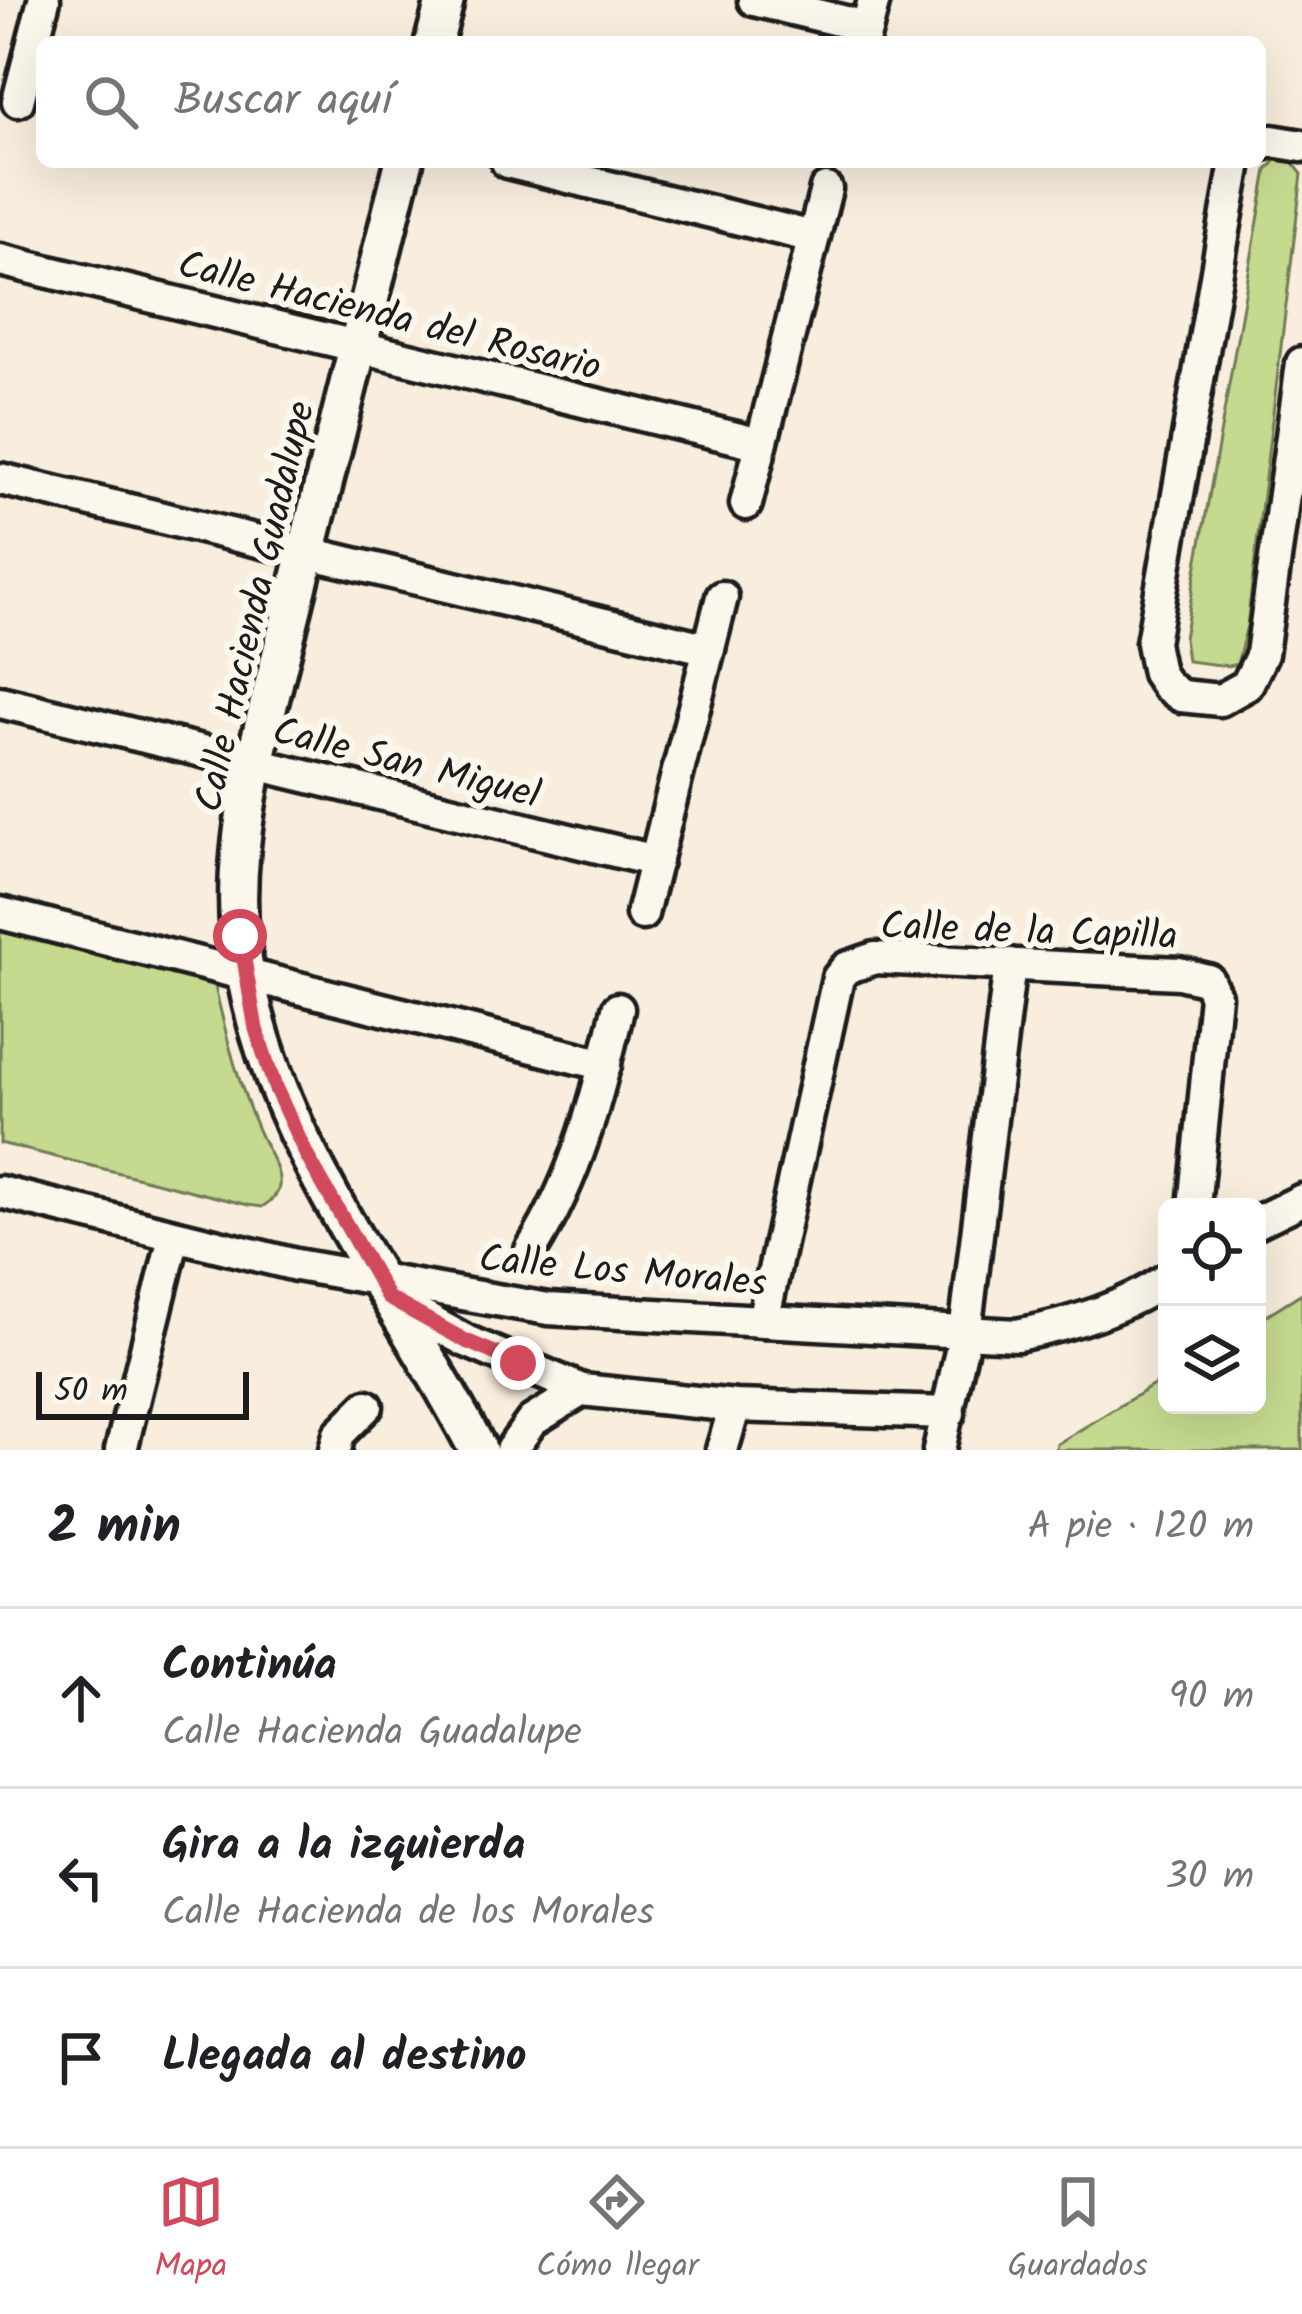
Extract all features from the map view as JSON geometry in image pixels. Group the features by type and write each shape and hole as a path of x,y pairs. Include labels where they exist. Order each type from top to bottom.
{"street":[{"path":"39,36 44,0"},
{"path":"436,36 445,0"},
{"path":"754,0 868,23"},
{"path":"18,101 36,49"},
{"path":"1266,143 1302,146"},
{"name":"Calle Hacienda Guadalupe","path":"403,168 254,764 242,826 240,936 256,1029 275,1087 307,1156 478,1450"},
{"path":"531,168 813,238"},
{"path":"1235,168 1152,643 1158,673 1180,696 1220,700 1247,685 1262,654 1302,363"},
{"path":"746,503 826,189"},
{"name":"Calle Hacienda del Rosario","path":"0,260 761,444"},
{"path":"0,479 709,649"},
{"path":"642,914 722,597"},
{"name":"Calle San Miguel","path":"0,702 656,861"},
{"path":"0,913 605,1065"},
{"name":"Calle de la Capilla","path":"763,1321 838,978 846,968 875,958 1179,973 1208,980 1215,996 1195,1198"},
{"path":"939,1450 965,1333 1010,964"},
{"path":"531,1250 577,1163 618,1009"},
{"name":"Calle Los Morales","path":"0,1192 383,1289 548,1309 1017,1334 1107,1310 1158,1284"},
{"path":"1266,1217 1302,1199"},
{"path":"121,1450 174,1237"},
{"path":"383,1289 466,1341 581,1390 734,1406 949,1413"},
{"path":"511,1450 532,1421 581,1390"},
{"path":"334,1450 339,1434 367,1406"},
{"path":"722,1450 734,1406"}],"green space":[{"path":"1289,158 1302,174 1247,626 1237,664 1187,661 1184,638 1267,170 1276,160"},
{"path":"0,930 214,982 241,1084 278,1175 273,1198 262,1207 248,1205 0,1143"},
{"path":"1302,1293 1302,1450 1055,1450 1057,1444 1158,1382 1158,1414 1266,1414 1266,1315"}],"route":[{"path":"240,936 256,1029 275,1087 307,1156 388,1298 518,1363"}]}
